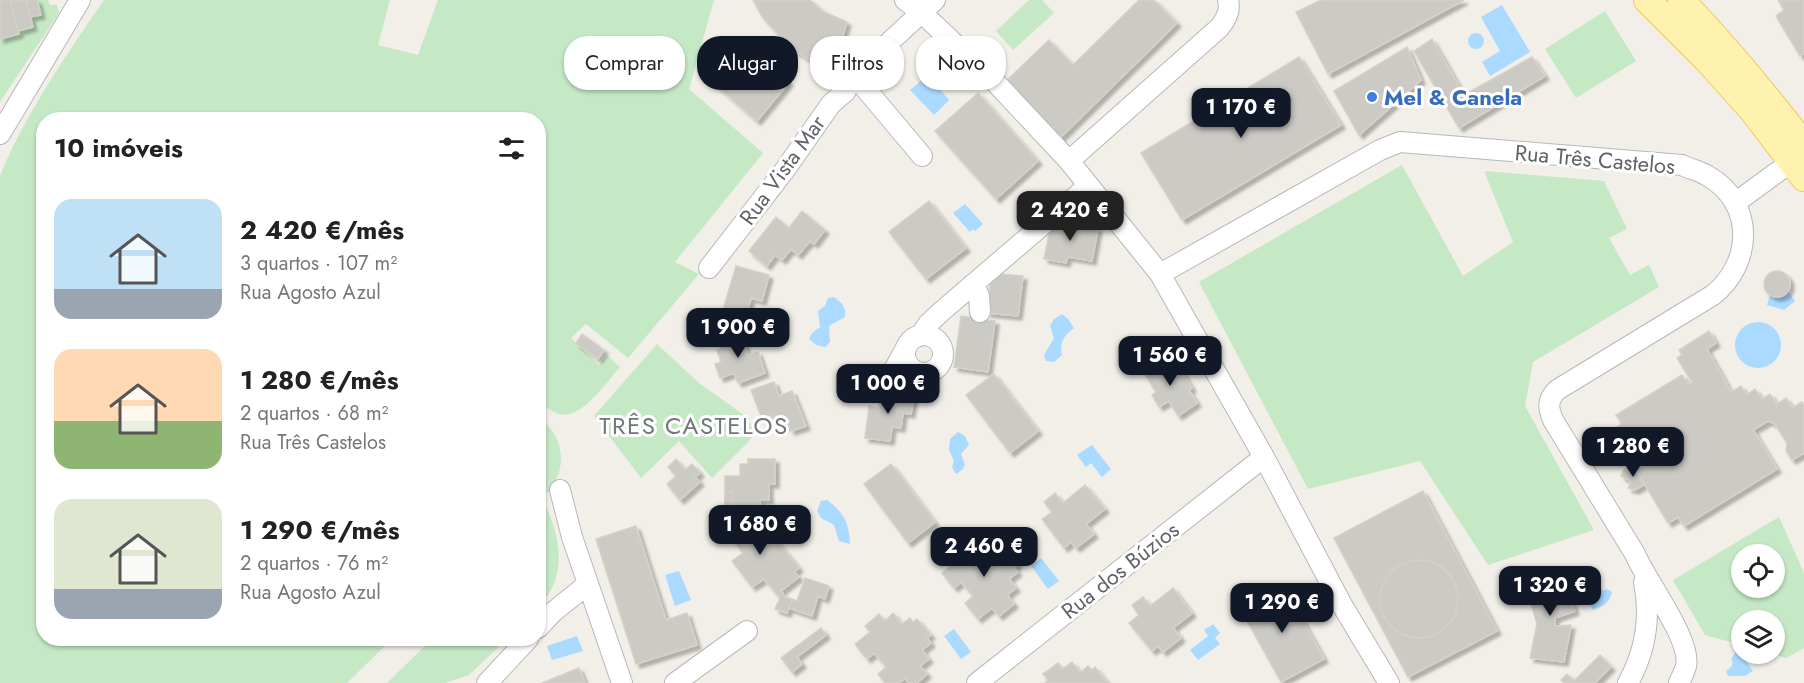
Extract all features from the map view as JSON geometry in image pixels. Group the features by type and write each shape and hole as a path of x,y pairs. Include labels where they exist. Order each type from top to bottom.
{"main road":[{"path":"1647,0 1707,60 1800,162"},
{"path":"1681,0 1765,93 1800,162"}],"street":[{"path":"1,134 80,0"},
{"path":"1069,161 1219,28 1228,13 1228,0"},
{"path":"920,4 1069,161 1084,190 1160,274 1264,457 1342,605 1389,683"},
{"name":"Rua Vista Mar","path":"890,36 920,4"},
{"name":"Rua Vista Mar","path":"709,268 784,171 831,104 846,90"},
{"path":"867,90 922,156"},
{"name":"Rua Três Castelos","path":"1160,274 1380,150 1400,142 1682,165 1709,176 1724,189 1735,203 1742,220 1743,244 1736,270 1726,284 1713,295 1557,390 1551,396 1548,404 1553,420 1635,554 1641,570 1647,599 1647,624 1642,649 1628,683"},
{"path":"1735,203 1800,162"},
{"path":"885,386 913,341 929,323 1084,190"},
{"path":"973,284 979,296 980,312"},
{"path":"929,336 935,338 940,343 944,354 943,360 936,369 916,381 906,359 913,341 929,336"},
{"name":"Rua dos Búzios","path":"977,683 1264,457"},
{"path":"561,490 572,537 622,683"},
{"name":"Rua Três Castelos","path":"1641,570 1684,643 1687,664 1678,683"},
{"path":"546,619 588,584"},
{"path":"675,683 747,631"},
{"path":"487,683 521,646"}],"green space":[{"path":"37,0 48,0 50,5 57,5 59,13 0,102 0,39 18,34 30,17 41,14"},
{"path":"104,0 390,0 378,45 418,55 438,0 714,0 704,36 697,36 697,61 689,89 763,153 675,262 699,274 628,358 586,324 571,338 599,365 607,355 620,367 585,406 567,414 559,414 546,407 546,112 36,112 36,646 385,646 347,683 0,683 0,176 34,108"},
{"path":"1029,0 1042,0 1054,13 1013,50 1006,42 1006,36 1000,36 996,31"},
{"path":"1605,11 1636,61 1576,98 1545,49"},
{"path":"1402,165 1463,276 1513,242 1484,171 1604,181 1627,229 1609,238 1630,275 1649,265 1659,287 1533,362 1525,406 1594,530 1488,565 1420,461 1308,489 1199,282"},
{"path":"657,344 699,383 744,415 753,427 753,435 749,441 712,478 679,441 641,478 594,416"},
{"path":"546,424 554,433 561,453 559,473 551,491 546,492"},
{"path":"546,507 556,536 559,558 555,581 546,598"},
{"path":"1779,517 1804,573 1804,648 1785,658 1785,610 1731,610 1731,642 1705,635 1673,580 1731,546 1731,598 1785,598 1785,544 1734,544"},
{"path":"425,646 500,646 469,675 445,683 387,683"}],"water":[{"path":"1502,5 1530,52 1490,76 1482,62 1500,51 1481,17"},
{"path":"1473,33 1479,33 1484,41 1482,47 1473,49 1468,44 1468,38"},
{"path":"916,85 916,90 941,90 949,100 934,115 910,90"},
{"path":"965,204 983,224 975,231 973,229 970,232 953,213"},
{"path":"1788,291 1795,301 1784,310 1767,305 1770,295 1778,297"},
{"path":"834,297 843,305 845,317 829,326 830,342 825,347 816,345 809,339 812,333 820,327 818,311 825,306 828,298"},
{"path":"1062,314 1074,328 1063,340 1062,355 1054,362 1046,361 1044,355 1054,338 1050,326 1054,319"},
{"path":"1758,322 1774,329 1781,345 1774,361 1758,368 1742,361 1735,345 1742,329"},
{"path":"958,432 965,436 969,445 961,454 965,465 956,474 952,467 954,461 949,450 950,439"},
{"path":"1092,445 1111,469 1102,477 1091,463 1086,467 1077,455"},
{"path":"827,500 838,509 844,519 850,544 839,541 834,525 821,518 817,511 821,501"},
{"path":"1041,558 1059,581 1048,589 1031,566"},
{"path":"679,571 691,600 675,606 665,575"},
{"path":"1599,586 1603,591 1607,589 1612,592 1606,604 1593,610 1590,604 1593,599 1586,595 1589,591 1594,592 1594,587"},
{"path":"1213,624 1220,633 1215,638 1220,644 1198,660 1190,650 1208,636 1204,630"},
{"path":"954,629 971,652 961,659 944,636"},
{"path":"577,636 583,651 552,660 547,646"},
{"path":"1732,664 1748,664 1753,671 1745,676 1728,676 1726,671"}],"building":[{"path":"0,0 10,0 19,34 0,39"},
{"path":"10,0 26,0 33,27 18,31"},
{"path":"26,0 37,0 41,15 30,17"},
{"path":"753,0 810,0 824,12 847,22 843,36 810,36 810,60 798,53 798,36 780,36 763,18"},
{"path":"1139,0 1154,0 1177,23 1059,139 1006,85 1006,81 1049,40 1073,65"},
{"path":"1321,0 1464,0 1328,74 1296,12"},
{"path":"1778,0 1804,0 1804,53 1800,56 1776,16 1784,10"},
{"path":"1432,39 1464,95 1532,57 1545,76 1459,128 1414,51"},
{"path":"1407,47 1421,80 1359,135 1334,91"},
{"path":"1299,57 1341,125 1182,220 1141,153"},
{"path":"721,90 782,90 757,121"},
{"path":"978,93 1038,161 996,199 935,131"},
{"path":"929,201 966,248 926,279 889,232"},
{"path":"802,211 825,230 814,244 810,241 798,255 791,249 782,260 775,255 767,266 749,251 776,217 789,228"},
{"path":"1052,219 1098,228 1092,261 1068,257 1066,263 1044,259"},
{"path":"736,266 769,275 762,301 751,298 745,319 722,313"},
{"path":"1777,271 1786,275 1790,284 1786,293 1777,297 1768,293 1764,284 1768,275"},
{"path":"991,273 1023,276 1018,316 987,313"},
{"path":"961,316 995,321 988,372 954,367"},
{"path":"740,331 748,355 758,352 765,373 738,383 734,373 720,378 715,364 721,362 717,350 721,349 718,339"},
{"path":"1709,331 1716,343 1707,349 1731,392 1741,386 1746,395 1755,389 1762,399 1770,394 1777,404 1786,398 1792,408 1802,402 1804,406 1804,453 1792,460 1786,451 1787,443 1775,424 1768,421 1753,430 1777,469 1684,526 1678,517 1668,523 1612,430 1622,424 1616,415 1682,375 1688,385 1692,382 1677,358 1682,355 1679,350"},
{"path":"582,334 604,350 598,359 576,343"},
{"path":"1165,358 1174,372 1180,368 1192,388 1189,390 1197,403 1178,416 1169,401 1159,407 1152,395 1156,392 1143,371"},
{"path":"994,374 1038,431 1010,453 966,395"},
{"path":"774,382 779,396 792,391 806,426 791,431 789,425 776,429 771,415 762,419 751,390"},
{"path":"881,390 914,395 911,414 903,413 901,428 892,427 890,441 865,438 869,406 879,408"},
{"path":"676,459 685,470 692,464 700,473 695,477 700,482 680,500 667,484 676,476 668,467"},
{"path":"748,459 775,459 775,484 769,484 769,500 760,500 760,516 732,516 732,492 725,492 725,476 740,476 740,464 748,464"},
{"path":"891,464 935,522 908,543 864,484"},
{"path":"1633,465 1645,484 1635,490 1628,488 1631,482 1628,478 1621,476 1623,471"},
{"path":"1085,485 1105,509 1086,524 1094,534 1076,548 1071,542 1064,548 1042,519 1052,512 1044,502 1055,493 1063,503"},
{"path":"1423,491 1497,631 1408,677 1334,538"},
{"path":"725,492 732,492 732,516 729,526 738,534 752,522 758,528 763,524 799,568 794,572 799,577 781,591 785,597 792,599 787,613 775,609 780,598 764,579 752,587 732,561 743,553 727,532 715,533 714,519 724,521"},
{"path":"636,526 666,620 687,613 697,645 636,664 596,539"},
{"path":"980,543 989,554 997,547 1000,551 1004,548 1018,564 1014,568 1018,572 1009,579 1016,588 1007,595 1014,604 999,616 992,608 978,619 965,603 973,596 961,582 954,588 942,573 957,561 952,555 966,544 971,550"},
{"path":"1419,560 1434,563 1446,572 1455,584 1458,599 1455,614 1446,626 1434,635 1419,638 1404,635 1392,626 1383,614 1380,599 1383,584 1392,572 1404,563"},
{"path":"1560,569 1575,611 1555,618 1555,626 1571,625 1564,662 1530,658 1537,624 1526,586"},
{"path":"805,578 829,586 825,599 818,596 812,616 789,608 792,599 797,601"},
{"path":"1283,585 1324,659 1281,682 1240,608"},
{"path":"1173,588 1192,613 1173,628 1181,638 1163,652 1158,646 1152,651 1129,623 1139,615 1132,605 1143,597 1150,606"},
{"path":"893,613 902,624 910,618 913,622 917,619 931,635 927,638 931,643 922,650 929,659 920,666 927,674 917,683 909,683 905,678 899,683 885,683 878,674 886,667 874,653 867,659 855,644 870,632 865,626 879,614 885,621"},
{"path":"821,628 826,635 797,657 802,664 792,672 781,658"},
{"path":"1600,655 1611,667 1595,683 1564,683 1561,680 1567,674 1574,681"},
{"path":"1072,662 1080,673 1088,666 1092,670 1095,667 1108,683 1045,683 1048,680 1043,674 1058,663 1063,669"},
{"path":"579,668 585,683 542,683"}],"place":[{"name":"Mel & Canela","path":"1372,97"}],"district":[{"name":"TRÊS CASTELOS","path":"694,425"}]}
